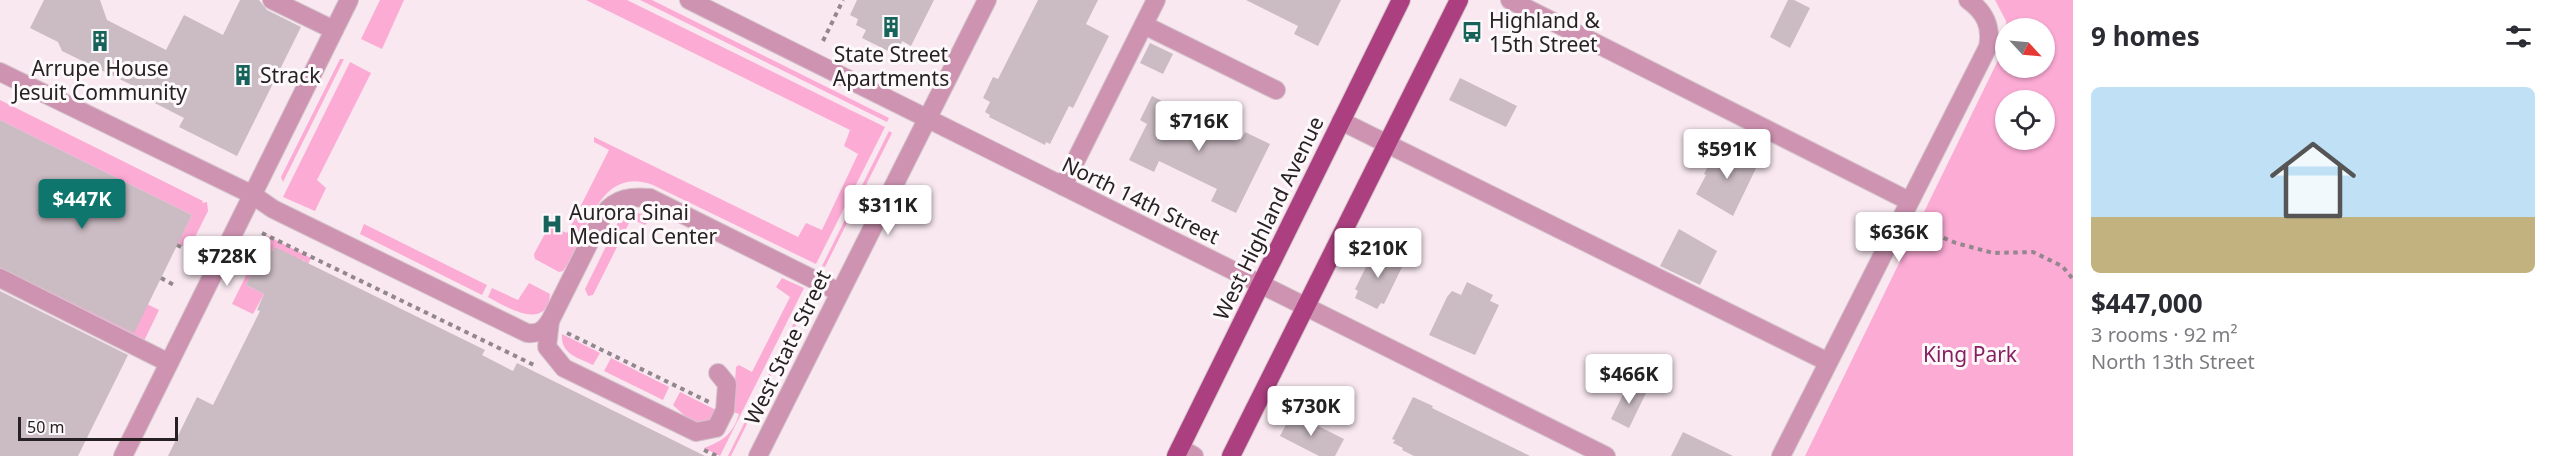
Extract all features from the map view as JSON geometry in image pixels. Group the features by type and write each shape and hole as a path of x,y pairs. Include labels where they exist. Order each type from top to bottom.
{"main road":[{"name":"West Highland Avenue","path":"1183,453 1261,284 1401,0"},
{"path":"1231,456 1459,0"}],"street":[{"path":"272,0 334,30"},
{"path":"123,456 349,0"},
{"name":"North 14th Street","path":"689,0 1606,456"},
{"name":"West State Street","path":"758,456 987,0"},
{"path":"1063,186 1156,0"},
{"path":"1510,0 1909,201"},
{"path":"1781,456 1985,54 1989,40 1989,25 1981,11 1968,0"},
{"path":"1144,25 1276,90"},
{"path":"0,72 253,195 273,210 517,329 536,334 543,331 550,321 604,213 612,204 634,196 650,198 839,292"},
{"path":"1341,121 1828,362"},
{"path":"0,278 169,363"},
{"path":"550,321 547,347 564,368 696,432 716,428 725,410 727,384 718,373"}],"path":[{"path":"823,41 843,0"},
{"path":"1927,231 1956,243 1993,253 2033,252 2062,266 2073,279"},
{"path":"262,232 543,370"},
{"path":"177,245 191,252"},
{"path":"161,278 174,285"},
{"path":"566,332 715,405"},
{"path":"698,446 717,456"}],"green space":[{"path":"380,0 404,0 382,49 361,39"},
{"path":"586,0 627,0 885,127 816,264 653,185 634,181 619,185 606,194 587,224 563,271 559,272 535,259 534,254 548,228 552,227 567,233 609,150 594,142 594,137 798,237 806,223 822,230 858,154 844,146 850,130"},
{"path":"640,0 652,0 889,118 887,122"},
{"name":"King Park","path":"1995,0 2073,0 2073,456 1805,456 1995,66 1995,78 2055,78 2055,18 2004,18"},
{"path":"340,59 344,59 283,182 281,177"},
{"path":"350,62 371,73 317,180 326,188 315,211 283,197"},
{"path":"0,100 203,201 202,203 207,202 208,211 189,249 178,243 192,215 0,120"},
{"path":"889,131 892,133 825,267 822,266"},
{"path":"632,213 647,214 650,220 645,225 631,219 593,295 588,296 585,289 617,224 624,216"},
{"path":"364,224 487,285 482,295 360,234"},
{"path":"266,235 311,258 308,264 303,260 301,264 275,247 273,251 268,249 262,262 258,261 246,285 264,294 253,314 232,304"},
{"path":"0,262 147,304 159,310 143,343 0,271"},
{"path":"782,278 804,288 720,456 704,448 717,443 726,436 737,421 739,414 733,412 736,367 739,365 752,372 790,297 776,287"},
{"path":"529,283 550,294 547,306 541,312 524,314 488,297 492,288 518,300"},
{"path":"809,292 811,295 731,456 728,456"},
{"path":"562,334 600,353 593,365 567,351 562,341"},
{"path":"611,358 669,387 663,400 604,371"},
{"path":"680,392 716,410 711,420 700,424 689,420 673,405"}],"building":[{"path":"44,0 100,0 107,20 166,50 184,15 223,35 240,0 259,0 267,10 301,27 237,156 179,127 184,118 143,97 146,92 62,51 58,42 30,28"},
{"name":"State Street Apartments","path":"857,0 934,0 911,46 902,41 900,47 896,45 892,53 862,38 866,30 856,25 858,19 850,15"},
{"path":"1038,0 1098,0 1086,24 1109,36 1073,108 1069,106 1050,144 1046,142 1045,145 989,117 990,115 985,112 990,102 983,98 993,77 998,79"},
{"path":"1246,0 1341,0 1318,46 1294,34 1298,26"},
{"path":"1788,0 1794,0 1810,8 1790,48 1770,37"},
{"path":"1150,43 1173,54 1163,74 1140,63"},
{"path":"1460,78 1517,106 1506,127 1449,100"},
{"path":"1152,96 1241,140 1245,132 1270,144 1236,213 1211,201 1217,189 1159,161 1154,172 1129,160 1147,124 1140,120"},
{"path":"0,120 192,215 134,333 0,267"},
{"path":"1719,145 1758,164 1733,216 1696,194"},
{"path":"1679,229 1717,251 1700,285 1660,266"},
{"path":"275,247 485,350 482,355 513,371 517,363 705,456 168,456 197,397 213,405 260,311 257,310 264,294 246,285 258,260 262,262 268,249 273,251"},
{"path":"1375,249 1404,263 1384,304 1381,303 1377,309 1355,298 1358,291 1355,289"},
{"path":"1467,282 1493,295 1490,301 1499,305 1475,355 1429,335 1447,297 1452,291 1461,295"},
{"path":"0,291 128,355 78,456 0,456"},
{"path":"1629,382 1647,391 1629,428 1611,419"},
{"path":"1413,397 1530,456 1414,456 1402,450 1403,448 1393,443 1395,440 1392,439"},
{"path":"1292,413 1344,439 1335,456 1319,456 1280,436"},
{"path":"1683,432 1733,456 1671,456"}],"place":[{"name":"State Street Apartments","path":"891,27"},
{"name":"Highland & 15th Street","path":"1472,32"},
{"name":"Arrupe House Jesuit Community","path":"100,41"},
{"name":"Strack","path":"243,75"},
{"name":"Aurora Sinai Medical Center","path":"552,224"}]}
